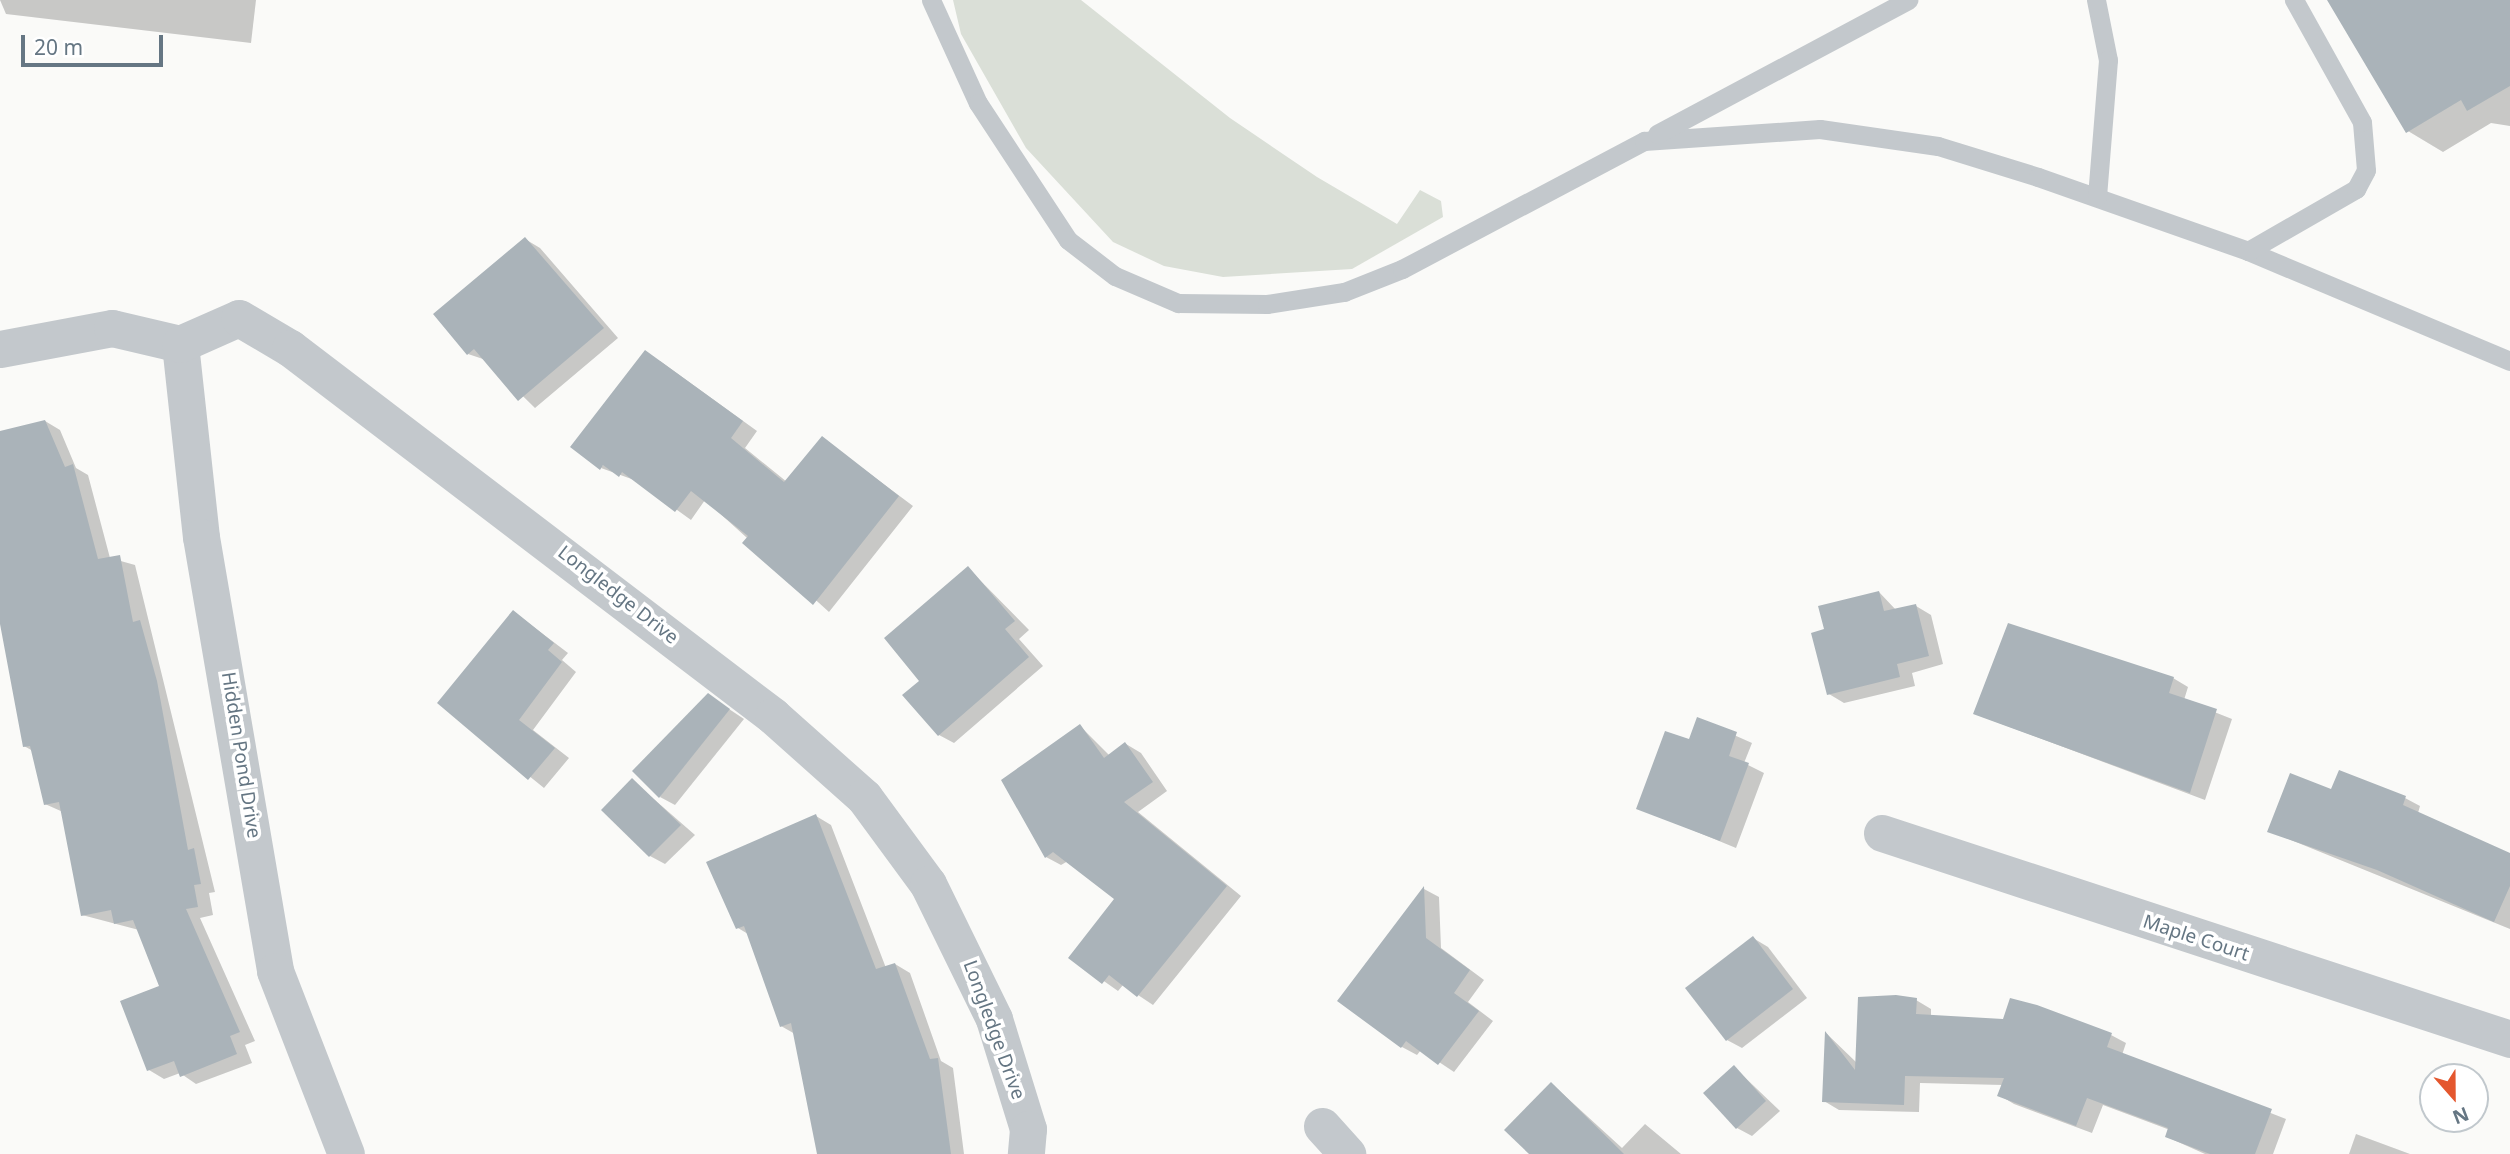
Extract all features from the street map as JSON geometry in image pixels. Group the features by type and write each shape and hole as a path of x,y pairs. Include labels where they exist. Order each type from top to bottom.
{"street":[{"name":"Longledge Drive","path":"180,344 239,318 290,348 763,708 864,797 929,884 965,948 1028,1129 1026,1154"},
{"path":"0,349 112,328 180,344"},
{"name":"Hidden Pond Drive","path":"180,344 201,537 275,971 346,1154"},
{"name":"Maple Court","path":"1882,833 2510,1039"},
{"path":"1322,1126 1347,1154"}],"lane":[{"path":"931,0 978,103 1068,240 1115,276 1178,303 1267,304 1344,292 1402,269 1908,0"},
{"path":"2096,0 2108,60 2097,197"},
{"path":"2248,251 2357,189 2368,161 2362,122 2294,0"},
{"path":"1644,141 1820,129 1938,146 2097,197 2248,251 2510,361"}],"shaded area":[{"path":"953,0 1081,0 1230,118 1317,177 1397,224 1420,190 1441,201 1443,217 1352,269 1223,277 1164,266 1113,242 1026,148 961,34"}],"building":[{"path":"2327,0 2510,0 2510,86 2467,111 2461,100 2406,133"},
{"path":"525,237 604,328 518,401 474,349 467,355 433,314"},
{"path":"645,350 743,421 731,438 784,482 822,436 899,496 813,605 742,543 748,536 691,491 675,512 622,472 619,477 603,465 600,470 570,447"},
{"path":"45,420 65,467 73,464 98,559 120,555 133,622 140,620 157,681 188,850 194,848 201,884 194,885 198,907 186,909 240,1032 230,1036 237,1054 180,1077 174,1061 147,1071 120,1001 159,986 133,920 114,924 111,910 81,916 59,802 44,805 30,746 23,747 0,624 0,431"},
{"path":"968,566 1015,621 1005,629 1029,657 938,736 902,695 919,681 884,638"},
{"path":"1879,591 1884,611 1916,604 1929,656 1897,664 1900,677 1827,695 1811,633 1824,629 1818,606"},
{"path":"513,610 554,643 548,650 562,662 519,720 555,748 528,780 437,703"},
{"path":"2008,623 2174,677 2169,693 2217,709 2190,793 1973,714"},
{"path":"708,693 730,709 659,798 632,771"},
{"path":"1697,717 1737,732 1729,756 1749,763 1720,841 1636,809 1665,731 1689,739"},
{"path":"1080,724 1104,758 1125,742 1153,782 1124,802 1227,886 1137,997 1109,975 1102,984 1068,958 1114,899 1053,852 1045,858 1001,780"},
{"path":"2339,770 2406,796 2403,805 2510,853 2510,886 2494,922 2377,870 2267,832 2290,773 2331,789"},
{"path":"632,778 681,825 649,857 601,810"},
{"path":"816,814 876,969 895,963 930,1059 938,1058 951,1154 817,1154 791,1023 780,1027 744,926 736,929 706,862"},
{"path":"1424,886 1426,938 1470,970 1454,993 1479,1011 1438,1065 1406,1041 1401,1048 1337,1001"},
{"path":"1753,936 1793,989 1726,1041 1685,988"},
{"path":"1896,995 1917,998 1916,1014 2003,1019 2010,998 2037,1005 2112,1033 2107,1047 2272,1109 2255,1154 2210,1154 2165,1137 2168,1128 2087,1098 2076,1126 1997,1096 2004,1078 1905,1076 1904,1105 1822,1102 1825,1031 1855,1070 1858,997"},
{"path":"1734,1065 1766,1101 1736,1129 1703,1093"},
{"path":"1551,1082 1624,1154 1529,1154 1504,1130"}]}
